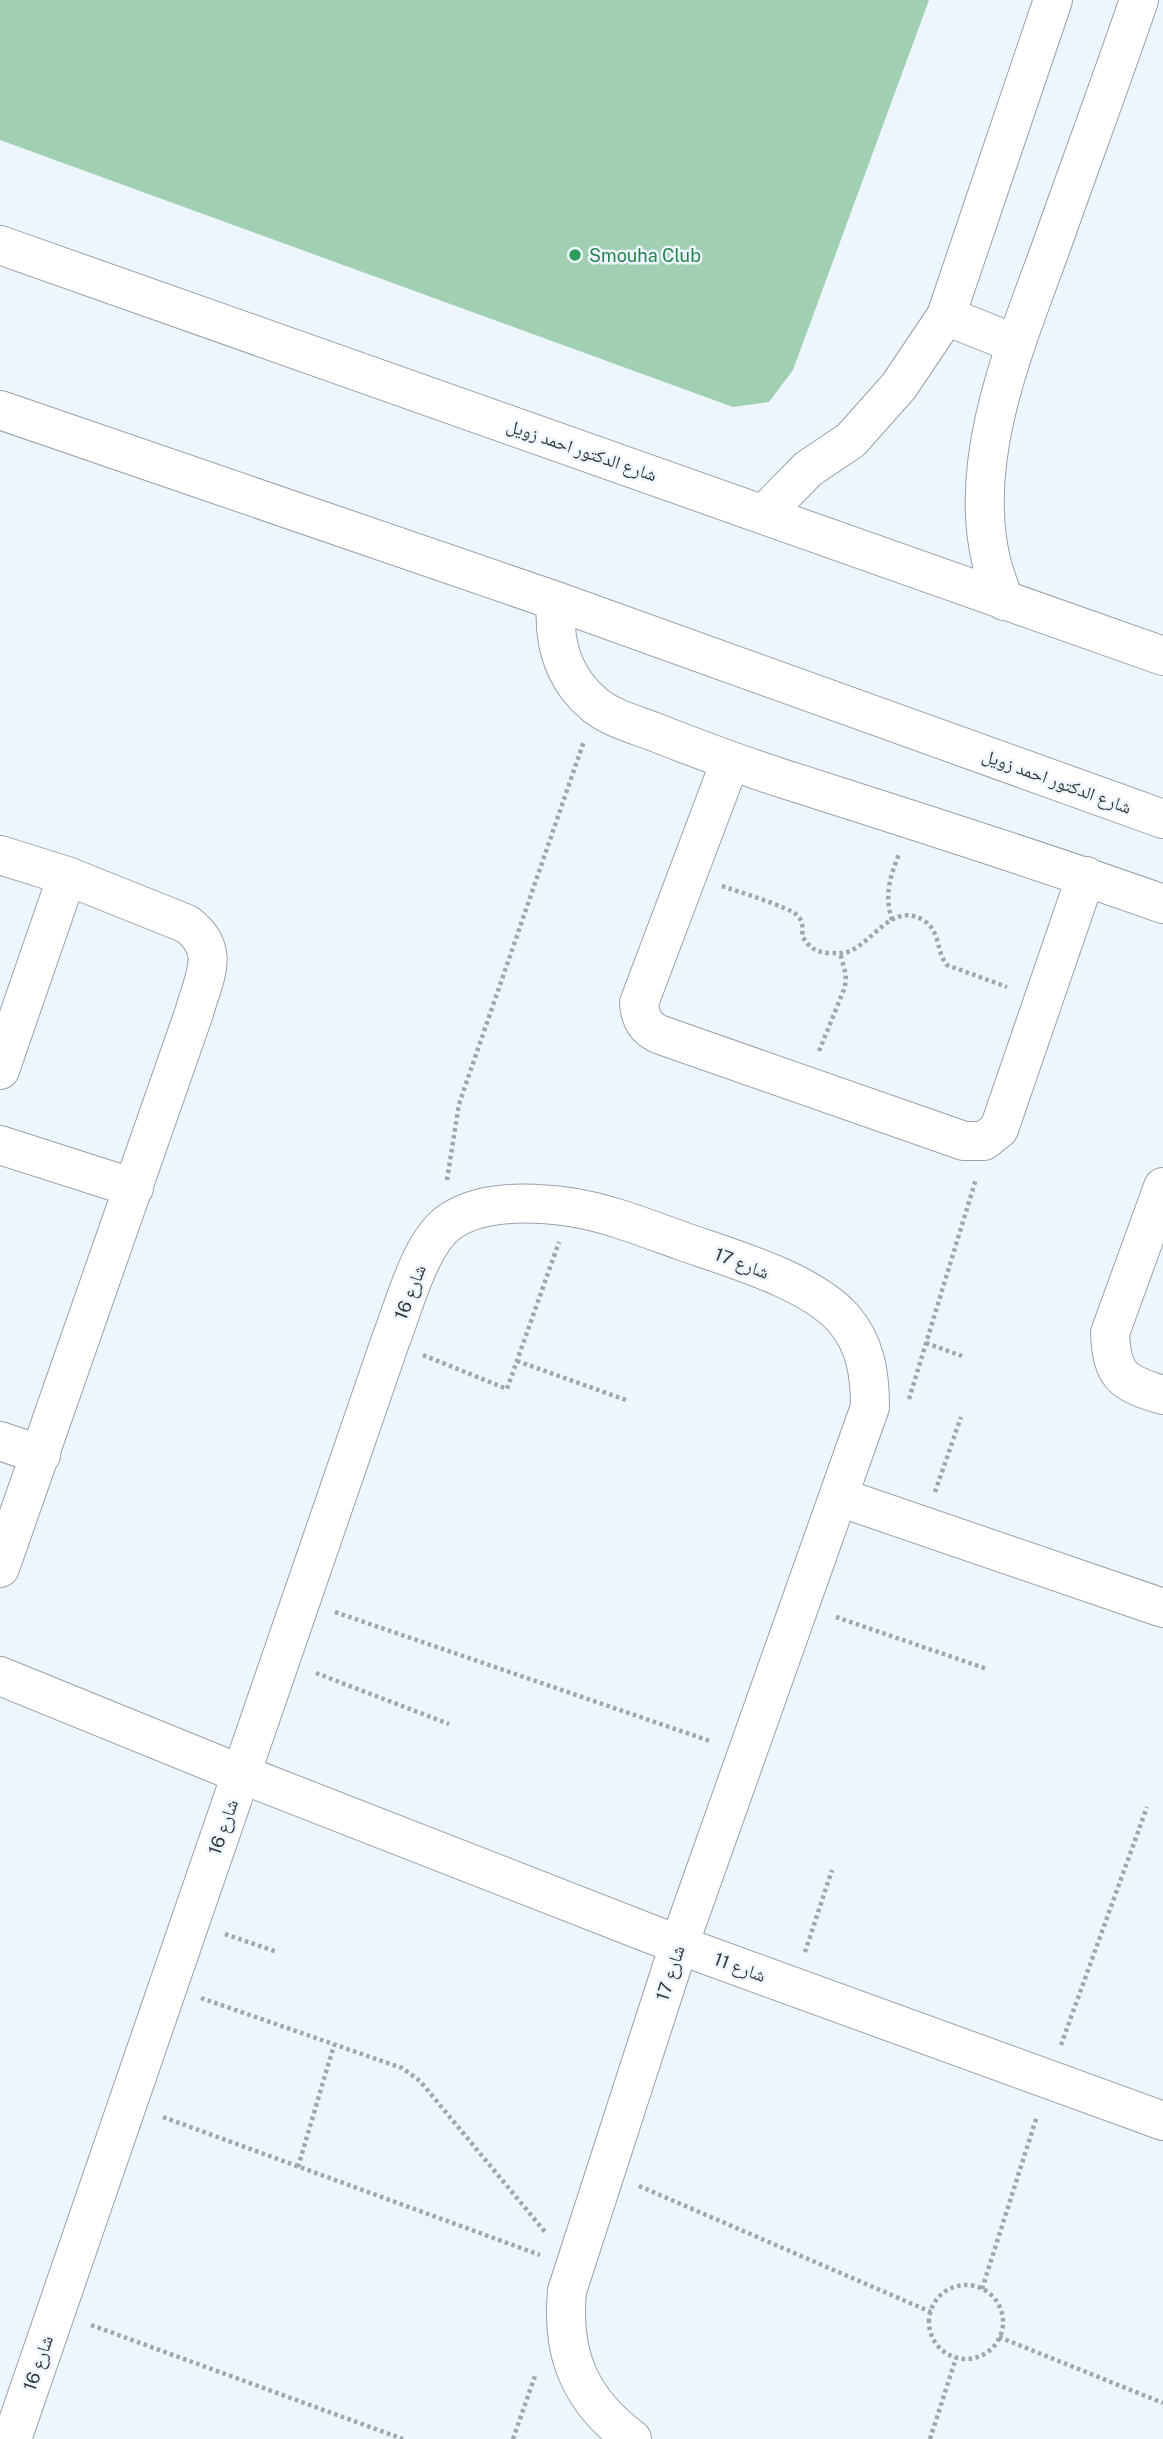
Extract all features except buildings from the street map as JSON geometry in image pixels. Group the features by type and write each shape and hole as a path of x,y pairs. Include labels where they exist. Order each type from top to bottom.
{"street":[{"path":"764,514 808,469 851,440 899,386 946,316 1053,0"},
{"path":"1004,601 991,560 986,525 986,486 993,430 1016,344 1139,0"},
{"name":"شارع الدكتور احمد زويل","path":"0,245 1163,656"},
{"path":"946,316 1016,344"},
{"name":"شارع الدكتور احمد زويل","path":"0,410 556,601 1163,819"},
{"path":"556,601 554,625 566,670 579,690 596,706 614,717 730,762 1086,876 1163,904"},
{"path":"730,762 639,1003 642,1020 653,1032 964,1141 984,1141 999,1129 1086,876"},
{"path":"0,855 67,876 187,923 200,934 207,946 209,957 194,1013 0,1568"},
{"path":"0,1070 67,876"},
{"path":"0,1145 134,1188"},
{"path":"1163,1187 1110,1333 1111,1356 1116,1370 1131,1383 1163,1395"},
{"name":"شارع 17","path":"448,1222 464,1213 519,1203 571,1207 625,1221 742,1262 790,1282 818,1298 843,1318 861,1345 870,1376 870,1407 679,1945 567,2291 565,2316 573,2365 596,2407 614,2426 632,2439"},
{"name":"شارع 16","path":"12,2439 390,1342 424,1254 434,1236 448,1222"},
{"path":"0,1441 41,1455"},
{"path":"839,1497 1163,1608"},
{"name":"شارع 11","path":"0,1676 241,1774 679,1945 1163,2121"}],"path":[{"path":"448,1222 446,1185 459,1104 596,706"},
{"path":"892,920 888,907 889,880 912,820"},
{"path":"688,873 790,910 800,918 802,936 813,949 840,953 859,946 878,928 892,920 907,915 918,918 936,933 941,959 954,969 1044,999"},
{"path":"806,1085 845,987 846,975 840,953"},
{"path":"907,1407 989,1138"},
{"path":"390,1342 507,1389 571,1207"},
{"path":"926,1343 962,1356"},
{"path":"517,1362 626,1400"},
{"path":"922,1526 961,1417"},
{"path":"301,1601 748,1754"},
{"path":"801,1605 987,1669"},
{"path":"280,1660 449,1724"},
{"path":"794,1986 832,1870"},
{"path":"190,1921 277,1952"},
{"path":"168,1986 401,2068 420,2081 574,2267"},
{"path":"298,2167 334,2045"},
{"path":"127,2104 574,2267"},
{"path":"605,2171 931,2312"},
{"path":"957,2287 982,2289 993,2297 1001,2310 1003,2324 999,2337 992,2348 982,2356 956,2358 937,2345 931,2334 931,2312 937,2300 957,2287"},
{"path":"55,2312 403,2439"},
{"path":"999,2337 1163,2403"},
{"path":"930,2439 956,2358"}],"green space":[{"name":"Smouha Club","path":"0,0 929,0 793,370 769,402 733,407 0,140"}],"place":[{"name":"Smouha Club","path":"575,255"}]}
